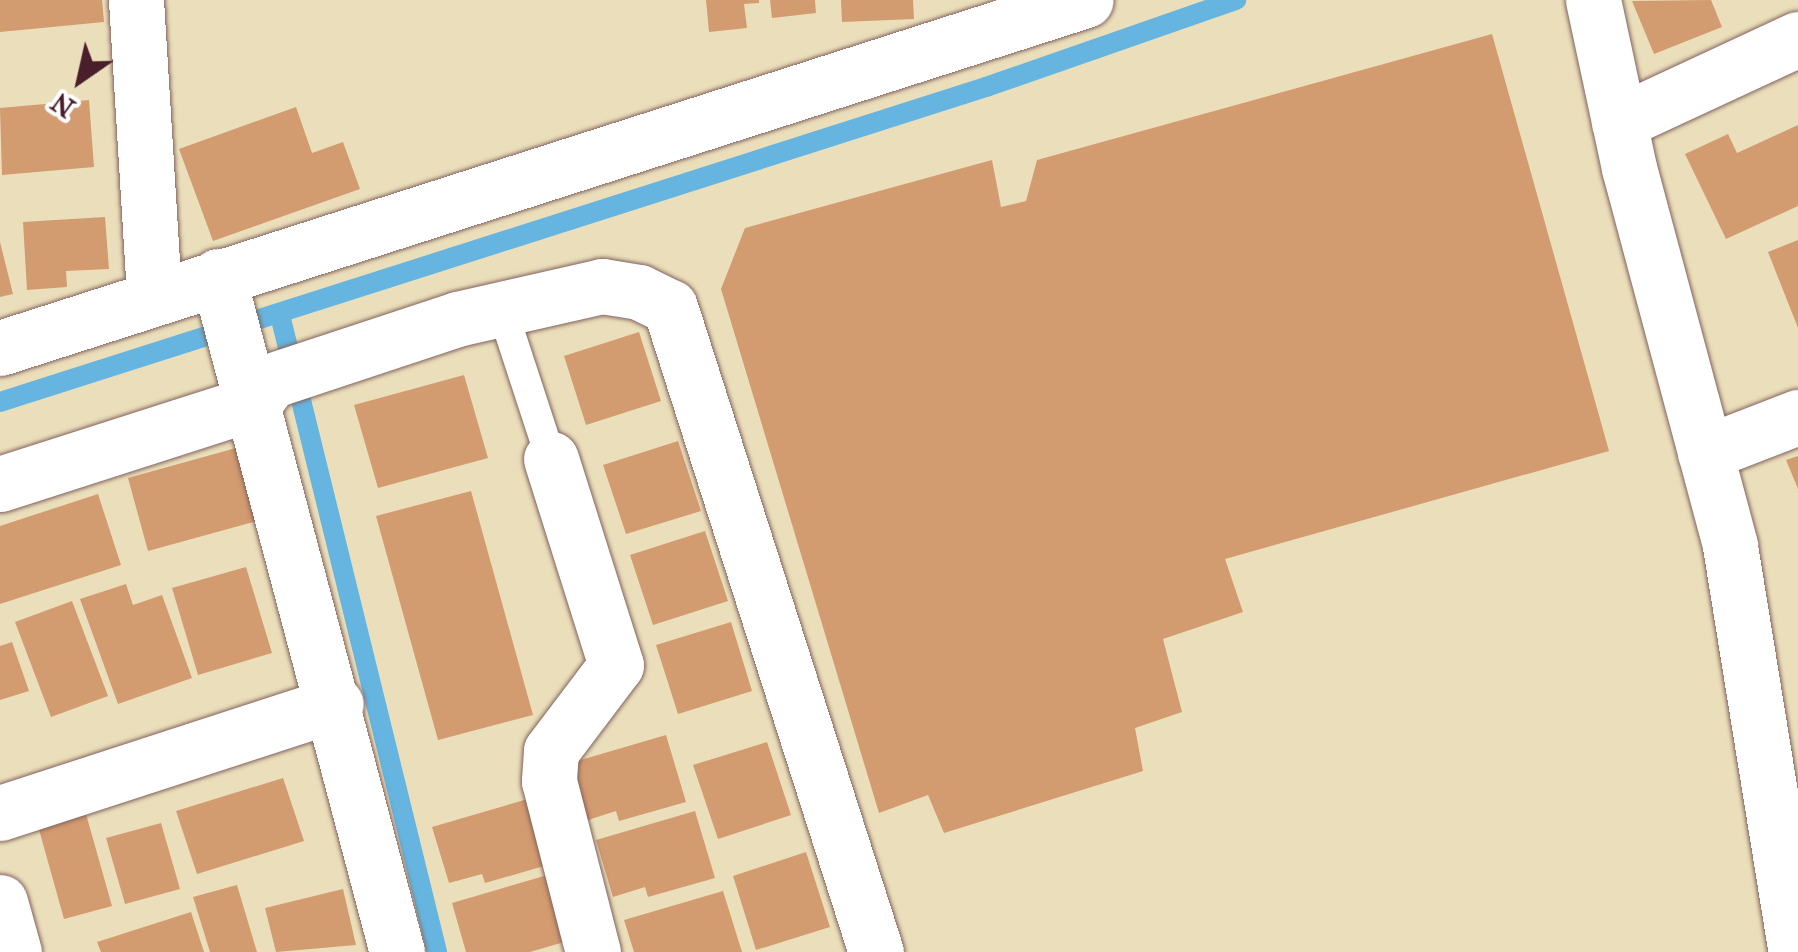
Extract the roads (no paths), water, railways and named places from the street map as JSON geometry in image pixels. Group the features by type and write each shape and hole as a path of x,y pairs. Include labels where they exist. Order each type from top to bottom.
{"street":[{"path":"136,0 154,296"},
{"path":"0,348 154,296 222,289 957,21 1086,0"},
{"path":"1593,0 1619,122 1730,546 1796,952"},
{"path":"1619,122 1798,40"},
{"path":"0,484 272,378 502,308 602,286 640,292 670,307 876,952"},
{"path":"222,289 272,378 336,704 397,952"},
{"path":"1705,453 1798,417"},
{"path":"551,459 616,665 551,751 550,766 593,952"},
{"path":"0,813 336,704"},
{"path":"0,902 14,952"}],"lane":[{"path":"502,308 551,459"}],"waterway":[{"path":"0,402 986,87 1236,0"},
{"path":"280,315 437,952"}]}
